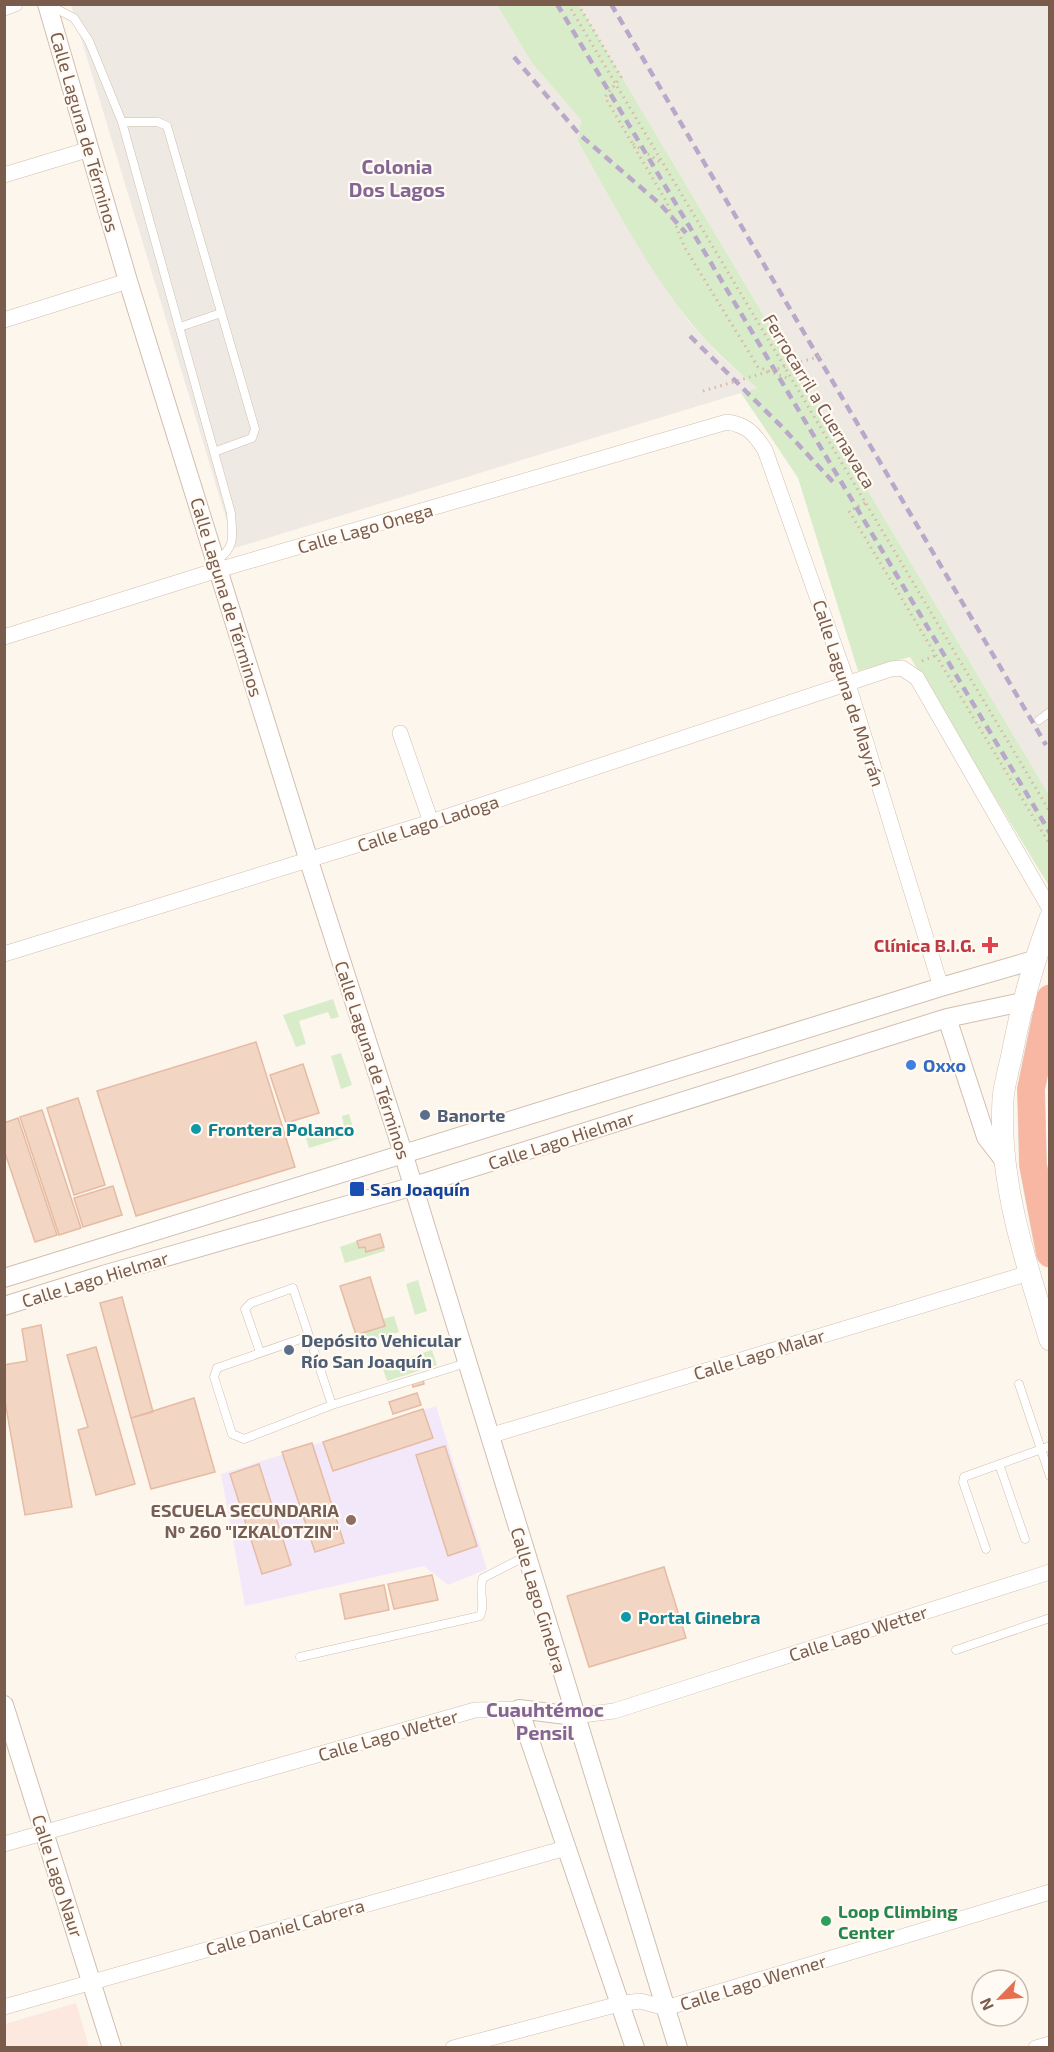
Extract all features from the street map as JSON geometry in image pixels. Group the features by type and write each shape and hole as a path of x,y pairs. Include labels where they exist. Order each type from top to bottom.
{"highway":[{"path":"1050,998 1031,1089 1033,1166 1050,1254"}],"main road":[{"path":"1050,918 1034,960 1022,1002 1003,1099 1006,1163 1029,1273 1050,1340"},
{"path":"1006,1163 1050,1158"}],"street":[{"path":"4,8 15,4"},
{"name":"Calle Laguna de Términos","path":"47,5 128,281 309,861 414,1186"},
{"path":"4,175 90,149"},
{"path":"4,320 128,281"},
{"name":"Calle Lago Onega","path":"4,637 218,565 727,422"},
{"name":"Calle Laguna de Mayrán","path":"727,422 743,424 755,434 765,450 848,684 941,987"},
{"name":"Calle Lago Ladoga","path":"4,954 432,822 891,669 902,668 917,678 1050,909"},
{"path":"400,733 432,822"},
{"name":"Calle Lago Hielmar","path":"4,1278 1034,960"},
{"name":"Calle Lago Hielmar","path":"4,1306 103,1275 414,1186 947,1018 1022,1002 1050,1003"},
{"path":"947,1018 987,1137 1006,1163"},
{"name":"Calle Lago Ginebra","path":"414,1186 574,1716 678,2048"},
{"name":"Calle Lago Malar","path":"489,1436 1029,1273"},
{"name":"Calle Lago Wetter","path":"4,1844 475,1710 519,1708 574,1716 614,1711 1050,1572"},
{"name":"Calle Lago Naur","path":"4,1705 112,2048"},
{"path":"519,1708 635,2048"},
{"name":"Calle Daniel Cabrera","path":"4,2007 566,1848"},
{"name":"Calle Lago Wenner","path":"453,2048 619,2004 640,2001 666,2008 1050,1893"},
{"path":"1036,2048 1050,2044"}],"lane":[{"path":"47,5 74,18 89,41 122,122 231,513 230,550 218,565"},
{"path":"122,122 158,122 167,126 255,429 252,438 214,452"},
{"path":"180,327 221,313"},
{"path":"1039,720 1050,712"},
{"path":"260,1352 245,1309 251,1303 293,1288 332,1405"},
{"path":"309,1336 222,1365 214,1372 232,1434 244,1438 332,1405 466,1363"},
{"path":"1019,1384 1050,1476"},
{"path":"986,1549 963,1479 1050,1446"},
{"path":"999,1464 1025,1539"},
{"path":"300,1657 480,1616 482,1611 480,1585 483,1578 526,1556"},
{"path":"956,1650 1050,1618"}],"path":[{"name":"Ferrocarril a Cuernavaca","path":"567,4 1050,812"},
{"path":"578,4 621,77 605,97 666,201 685,248 758,367 792,380"},
{"path":"632,143 663,164"},
{"path":"703,391 824,355"},
{"path":"865,503 849,511 1050,845"}],"shaded area":[{"path":"71,5 497,5 532,63 581,120 578,143 667,291 690,323 720,356 757,388 235,548"},
{"path":"579,5 1049,5 1049,795"},
{"name":"ESCUELA SECUNDARIA Nº 260 \"IZKALOTZIN\"","path":"436,1406 487,1569 448,1585 424,1566 245,1606 221,1474"},
{"path":"76,2003 89,2047 5,2047 5,2024"}],"green space":[{"path":"497,5 579,5 1049,795 1049,886 910,657 858,671 798,478 741,393 757,388 706,340 659,280 578,142 581,120 532,63"},
{"path":"333,999 339,1017 331,1019 328,1012 299,1021 306,1044 296,1047 283,1015"},
{"path":"341,1053 352,1085 341,1089 331,1056"},
{"path":"349,1114 355,1134 309,1148 306,1138 344,1126 342,1116"},
{"path":"357,1241 359,1248 365,1247 366,1252 384,1247 385,1251 345,1263 340,1247"},
{"path":"418,1280 427,1311 415,1315 406,1284"},
{"path":"394,1316 399,1332 361,1344 359,1334 385,1326 383,1319"},
{"path":"432,1350 437,1365 387,1381 382,1366"}],"building":[{"name":"Frontera Polanco","path":"256,1042 295,1167 136,1216 97,1091"},
{"path":"303,1064 319,1113 286,1123 270,1075"},
{"path":"78,1098 105,1185 74,1195 47,1108"},
{"path":"42,1110 81,1228 59,1235 20,1117"},
{"path":"18,1118 57,1235 35,1242 4,1150 4,1123"},
{"path":"113,1186 122,1215 83,1227 74,1198"},
{"path":"380,1234 384,1247 366,1252 365,1247 359,1248 357,1241"},
{"path":"370,1277 385,1326 356,1335 340,1286"},
{"path":"122,1297 153,1412 131,1418 100,1303"},
{"path":"41,1325 72,1507 25,1515 4,1396 4,1365 27,1361 22,1329"},
{"path":"96,1347 135,1484 96,1495 78,1430 88,1427 67,1355"},
{"path":"423,1379 424,1384 413,1387 412,1382"},
{"path":"417,1393 421,1405 393,1414 389,1402"},
{"path":"194,1398 215,1472 151,1489 131,1418"},
{"path":"423,1409 433,1438 333,1471 323,1442"},
{"path":"312,1443 344,1543 315,1552 282,1452"},
{"path":"445,1446 477,1546 448,1556 416,1455"},
{"path":"259,1464 291,1565 262,1574 230,1474"},
{"name":"Portal Ginebra","path":"664,1567 686,1638 589,1667 567,1596"},
{"path":"432,1575 438,1600 394,1609 388,1584"},
{"path":"384,1585 389,1610 345,1619 340,1594"}],"railway":[{"path":"557,4 1050,833"},
{"path":"611,4 1046,745"},
{"path":"514,57 579,134 660,204 686,233"},
{"path":"690,336 782,427 834,483"}],"place":[{"name":"Clínica B.I.G.","path":"990,945"},
{"name":"Oxxo","path":"911,1065"},
{"name":"Banorte","path":"425,1115"},
{"name":"Frontera Polanco","path":"196,1129"},
{"name":"San Joaquín","path":"357,1189"},
{"name":"Depósito Vehicular Río San Joaquín","path":"289,1350"},
{"name":"ESCUELA SECUNDARIA Nº 260 \"IZKALOTZIN\"","path":"351,1520"},
{"name":"Portal Ginebra","path":"626,1617"},
{"name":"Loop Climbing Center","path":"826,1921"}],"district":[{"name":"Colonia Dos Lagos","path":"397,178"},
{"name":"Cuauhtémoc Pensil","path":"545,1720"}]}
